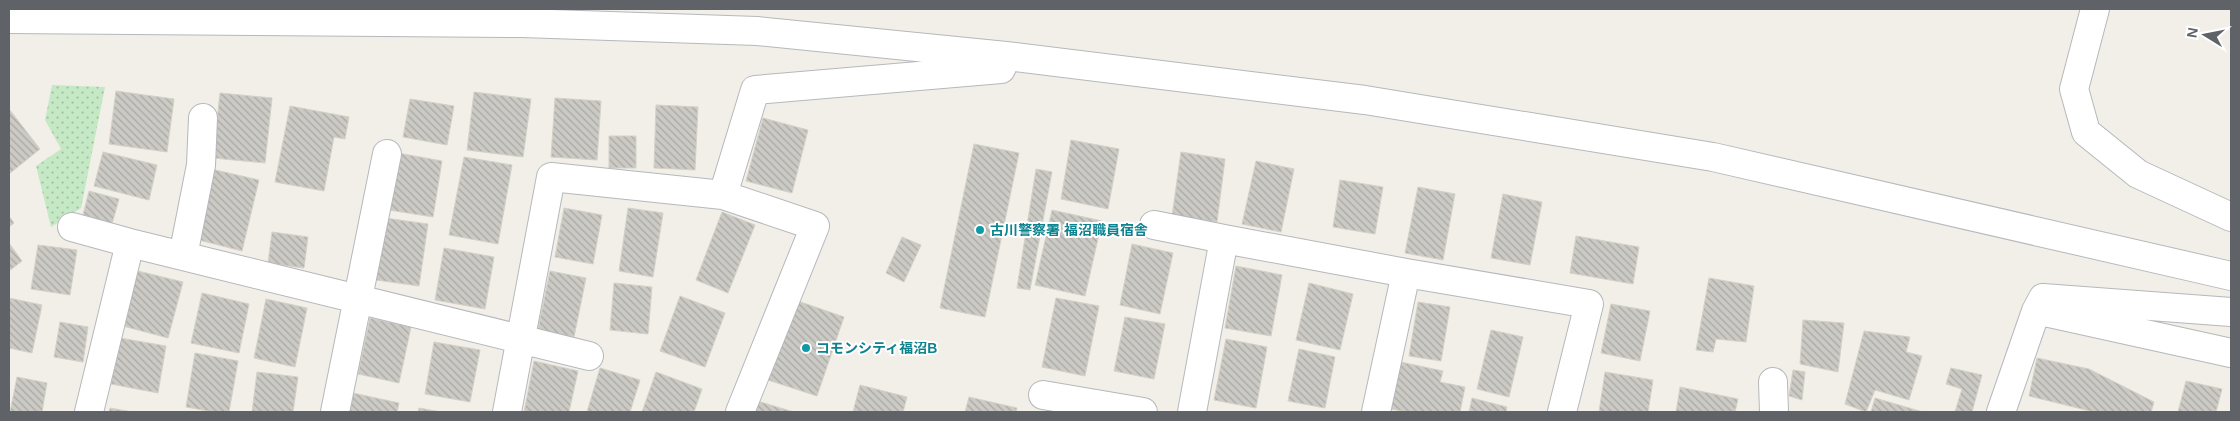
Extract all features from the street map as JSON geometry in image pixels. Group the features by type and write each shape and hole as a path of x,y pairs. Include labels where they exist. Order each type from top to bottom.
{"street":[{"path":"2095,9 2074,89 2086,132 2138,174 2231,217"},
{"path":"9,19 522,22 757,31 1006,56 1365,100 1713,156 2231,276"},
{"path":"722,195 755,90 1001,69 1006,56"},
{"path":"183,256 201,165 204,118"},
{"path":"335,412 387,154"},
{"path":"508,412 551,177 722,195 815,226 740,412"},
{"path":"1154,226 1406,273 1589,304 1562,412"},
{"path":"72,227 589,356"},
{"path":"1192,412 1224,239"},
{"path":"89,412 130,243"},
{"path":"1376,412 1406,273"},
{"path":"2001,412 2036,311 2043,298 2231,312"},
{"path":"2036,311 2231,353"},
{"path":"1772,382 1774,412"},
{"path":"1043,395 1143,412"}],"green space":[{"path":"52,85 105,87 81,208 51,227 36,166 61,149 45,120"}],"building":[{"path":"116,91 174,99 167,152 109,144"},
{"path":"474,92 531,99 523,157 467,150"},
{"path":"220,93 272,98 265,163 213,158"},
{"path":"555,98 601,101 597,160 551,157"},
{"path":"410,99 454,106 447,145 403,137"},
{"path":"656,105 698,107 695,170 654,168"},
{"path":"290,106 349,117 345,139 334,137 324,191 275,182"},
{"path":"9,109 40,149 9,174"},
{"path":"763,118 808,130 792,193 746,181"},
{"path":"609,136 636,136 636,168 609,168"},
{"path":"1071,140 1119,149 1108,209 1061,199"},
{"name":"古川警察署 福沼職員宿舎","path":"974,144 1019,153 985,317 940,308"},
{"path":"103,152 157,165 149,200 94,186"},
{"path":"1181,152 1225,159 1217,222 1172,216"},
{"path":"398,153 442,161 433,217 389,210"},
{"path":"464,157 512,165 498,244 449,235"},
{"path":"1256,161 1294,169 1281,232 1242,224"},
{"path":"211,169 259,180 242,251 195,239"},
{"path":"1036,169 1052,172 1030,290 1017,288"},
{"path":"1340,180 1383,187 1375,234 1333,227"},
{"path":"1418,187 1455,194 1443,260 1405,253"},
{"path":"89,191 119,199 112,224 83,215"},
{"path":"1503,194 1542,202 1530,265 1491,258"},
{"path":"564,208 602,215 593,264 555,257"},
{"path":"628,208 663,213 653,277 619,271"},
{"path":"1052,210 1102,221 1085,296 1035,285"},
{"path":"722,212 755,225 728,293 696,280"},
{"path":"9,216 14,223 9,227"},
{"path":"385,218 428,224 419,286 376,280"},
{"path":"272,232 308,237 304,268 268,263"},
{"path":"1576,236 1639,247 1633,284 1570,273"},
{"path":"902,237 921,245 904,282 886,273"},
{"path":"9,243 22,261 9,271"},
{"path":"1132,244 1173,253 1160,314 1120,305"},
{"path":"38,245 77,250 70,295 31,289"},
{"path":"444,248 494,257 485,309 435,300"},
{"path":"1236,266 1282,275 1271,336 1225,328"},
{"path":"138,271 183,282 168,338 123,326"},
{"path":"550,271 586,278 574,337 538,329"},
{"path":"1709,278 1754,286 1746,342 1716,339 1713,352 1696,350"},
{"path":"614,283 652,287 648,334 610,330"},
{"path":"1309,283 1353,294 1340,350 1296,340"},
{"path":"202,293 249,304 239,353 191,343"},
{"path":"680,296 725,313 705,367 660,351"},
{"path":"9,298 42,305 32,353 9,348"},
{"path":"1056,298 1099,306 1085,376 1042,367"},
{"path":"266,299 307,308 295,367 254,358"},
{"name":"コモンシティ福沼B","path":"795,300 844,317 817,396 768,380"},
{"path":"1418,302 1450,307 1441,361 1409,356"},
{"path":"1611,304 1650,311 1640,361 1601,353"},
{"path":"1125,317 1165,324 1154,379 1114,371"},
{"path":"370,318 411,327 399,383 358,374"},
{"path":"1803,320 1844,323 1838,372 1800,364"},
{"path":"60,322 88,327 83,362 54,357"},
{"path":"1491,330 1523,337 1509,397 1477,389"},
{"path":"1864,331 1910,337 1906,352 1922,356 1909,400 1875,390 1866,412 1845,404"},
{"path":"120,338 166,346 158,393 111,384"},
{"path":"1226,339 1267,347 1256,408 1214,400"},
{"path":"434,342 480,350 470,402 425,394"},
{"path":"1299,349 1335,357 1325,408 1288,401"},
{"path":"195,353 238,361 229,412 214,412 186,407"},
{"path":"2037,358 2089,369 2154,402 2151,412 2094,412 2029,396"},
{"path":"534,361 578,371 569,412 524,412"},
{"path":"1396,361 1443,371 1440,382 1465,387 1460,412 1407,412 1386,408"},
{"path":"600,368 640,380 630,412 587,412"},
{"path":"1951,368 1982,375 1972,412 1955,412 1962,389 1946,384"},
{"path":"1793,370 1805,372 1802,400 1789,396"},
{"path":"257,372 298,377 293,412 252,412"},
{"path":"656,372 702,389 694,412 642,412"},
{"path":"1605,372 1653,380 1648,412 1599,412"},
{"path":"17,377 47,383 42,412 10,412"},
{"path":"2186,381 2222,389 2216,412 2178,412"},
{"path":"860,385 907,397 903,412 853,412"},
{"path":"1680,387 1738,399 1735,412 1676,412"},
{"path":"353,393 399,403 397,412 349,412"},
{"path":"969,397 1017,408 1016,412 965,412"},
{"path":"1472,398 1507,407 1506,412 1469,412"},
{"path":"1875,398 1923,412 1871,412"},
{"path":"754,400 794,412 750,412"},
{"path":"110,408 132,412 109,412"},
{"path":"419,408 441,412 418,412"}],"place":[{"name":"古川警察署 福沼職員宿舎","path":"980,230"},
{"name":"コモンシティ福沼B","path":"806,348"}]}
